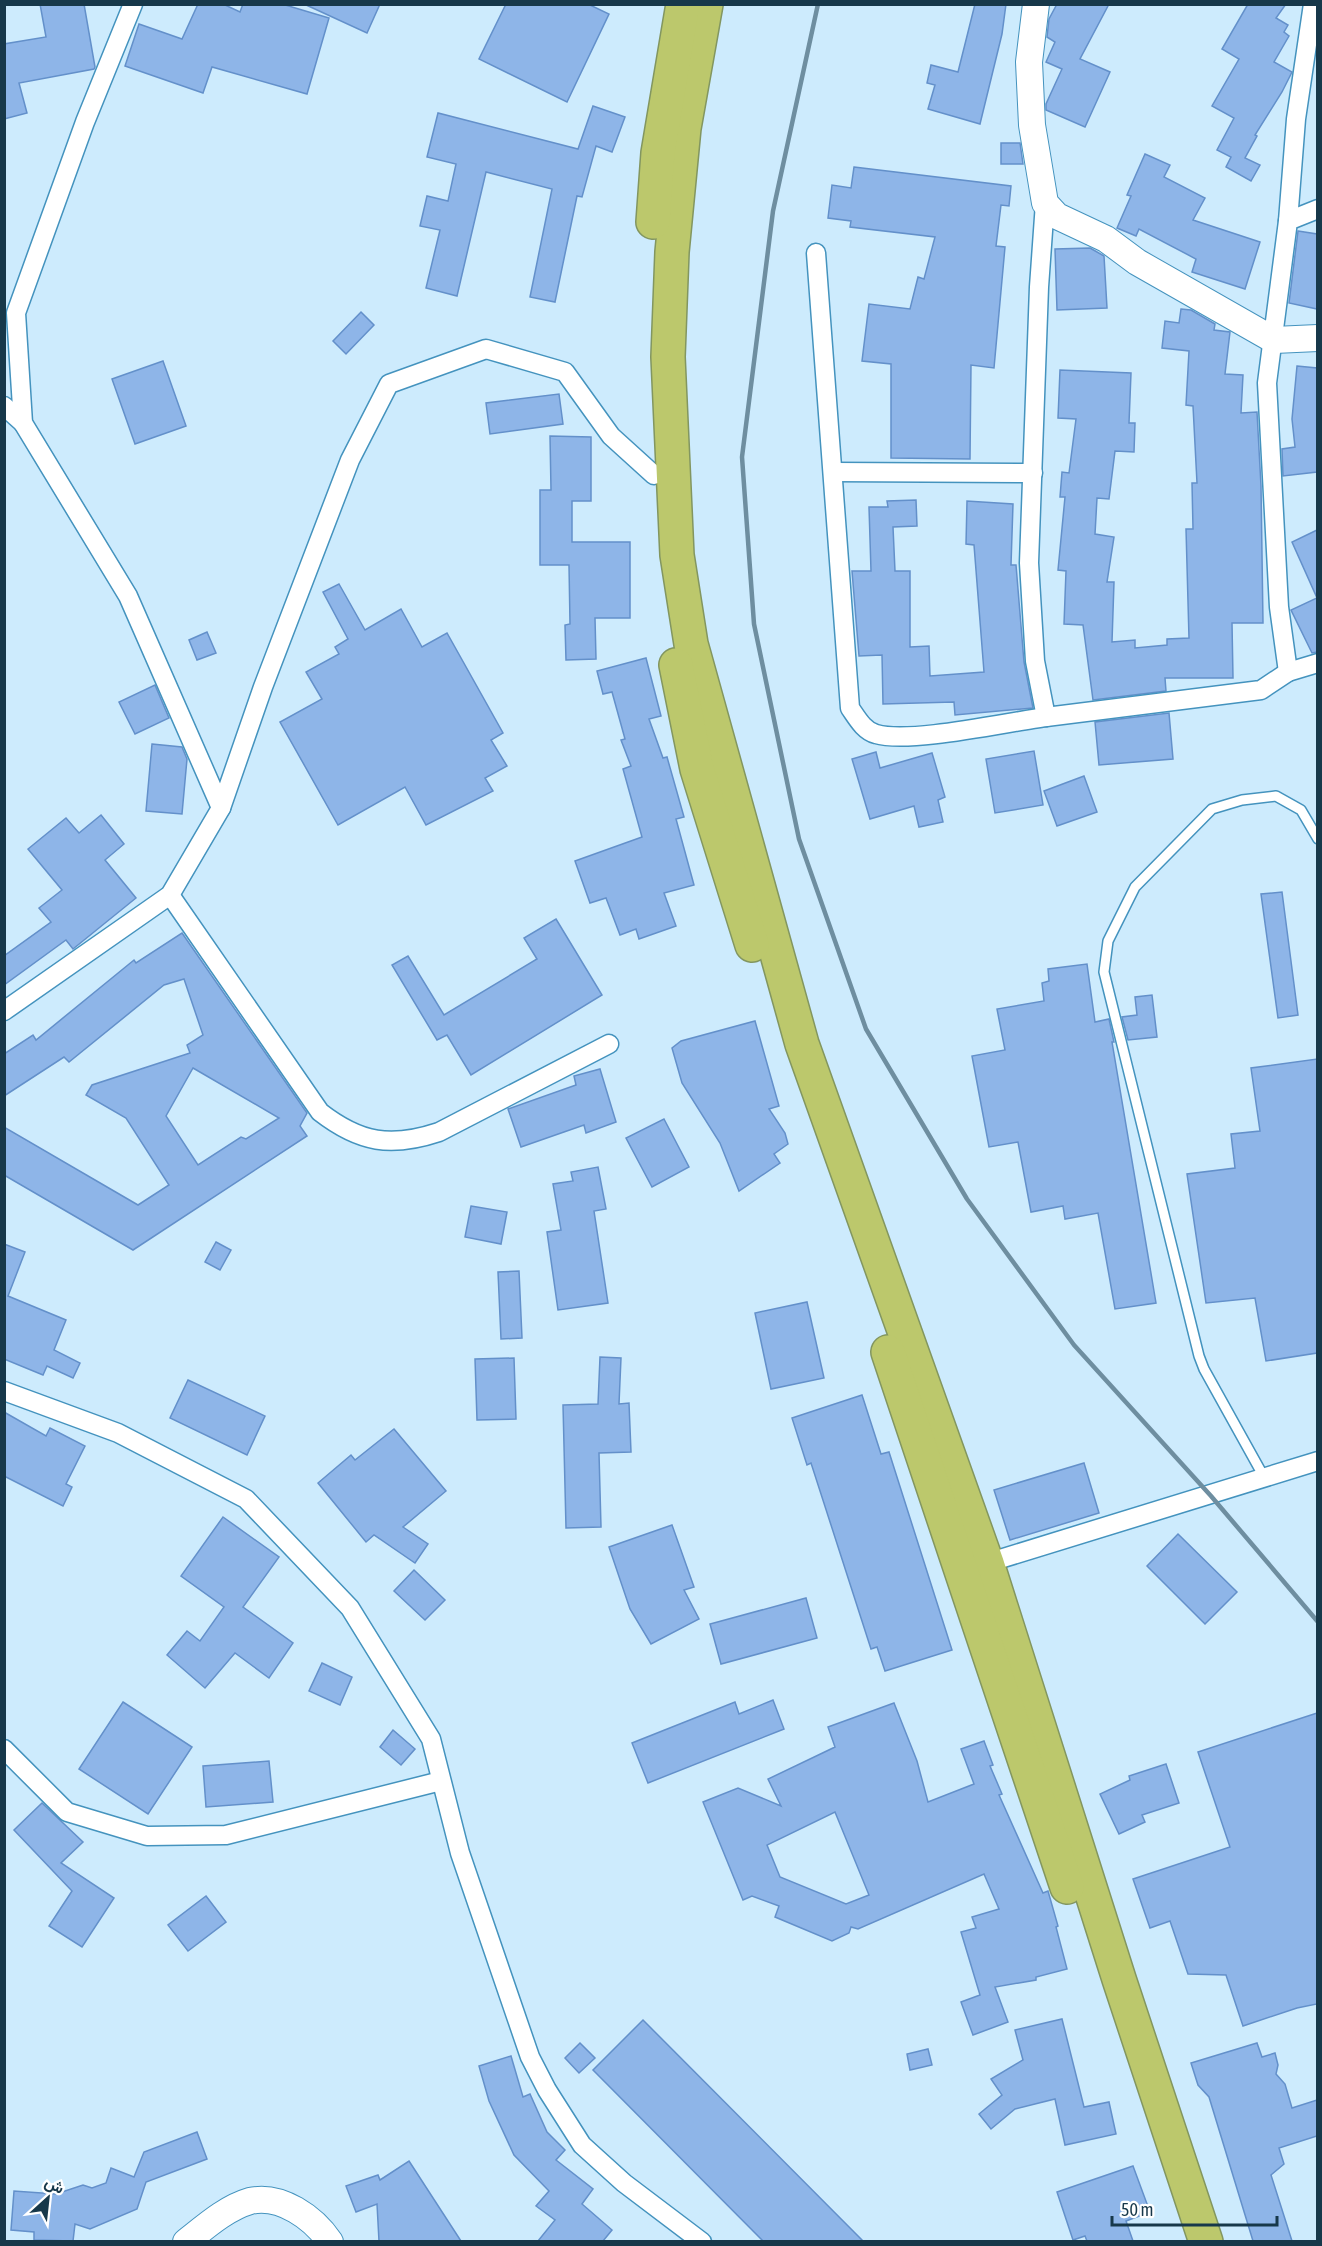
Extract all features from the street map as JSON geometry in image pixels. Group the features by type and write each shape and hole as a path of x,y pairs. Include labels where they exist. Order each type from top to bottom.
{"highway":[{"path":"682,4 658,153 646,339 654,476 666,611 697,769 745,922 1183,2241"},
{"path":"706,4 684,128 672,252 668,357 676,555 691,644 802,1044 987,1563 1115,1968 1206,2241"}],"street":[{"path":"22,423 16,313 85,122 133,4"},
{"path":"1036,4 1029,62 1032,125 1045,203 1029,563 1035,661 1046,717"},
{"path":"1288,672 1279,607 1267,383 1275,340 1296,119 1313,4"},
{"path":"1045,203 1057,216 1107,238 1137,262 1275,340 1317,338"},
{"path":"1288,221 1317,209"},
{"path":"816,253 850,708 861,724 874,734 900,738 1261,690 1288,672 1317,663"},
{"path":"4,1011 170,895 221,808 263,687 350,460 389,384 486,349 565,372 611,436 654,476"},
{"path":"4,406 22,423 128,596 221,808"},
{"path":"833,472 1033,473"},
{"path":"170,895 320,1112 341,1128 364,1138 389,1142 415,1140 439,1132 609,1044"},
{"path":"4,1391 118,1433 246,1499 350,1608 430,1739 460,1853 530,2057 547,2090 582,2145 624,2183 702,2241"},
{"path":"987,1563 1100,1526 1211,1496 1317,1461"},
{"path":"4,1749 68,1812 147,1836 226,1835 441,1781"},
{"path":"186,2241 219,2216 251,2201 280,2203 308,2215 330,2241"}],"lane":[{"path":"1264,1477 1202,1362 1104,972 1108,941 1135,887 1212,809 1242,800 1276,796 1301,810 1317,839"}],"building":[{"path":"40,4 84,4 95,67 19,83 27,113 4,119 4,44 46,37"},
{"path":"198,4 223,4 240,12 243,4 282,4 329,18 307,94 212,67 203,93 125,66 139,24 182,39"},
{"path":"304,4 380,4 367,33"},
{"path":"506,4 588,4 609,14 567,102 479,59"},
{"path":"975,4 1006,4 1002,34 980,124 928,109 935,85 927,83 931,65 958,72"},
{"path":"1057,4 1109,4 1080,59 1110,72 1085,127 1046,110 1046,104 1062,69 1046,62 1055,42 1047,37 1049,19"},
{"path":"1248,4 1286,4 1276,18 1288,25 1284,32 1289,36 1274,62 1292,72 1255,135 1257,136 1245,158 1260,165 1251,181 1226,167 1231,157 1217,150 1234,118 1212,106 1239,59 1222,49"},
{"path":"593,106 625,117 612,152 596,146 582,197 577,196 555,302 530,297 552,189 486,172 457,296 426,288 440,230 420,226 427,196 448,201 456,164 427,157 438,113 578,149"},
{"path":"1001,143 1020,143 1023,164 1001,164"},
{"path":"1145,154 1170,165 1164,177 1205,198 1193,220 1260,242 1245,289 1192,272 1196,259 1139,229 1136,236 1117,228 1131,196 1127,195"},
{"path":"854,167 1011,186 1009,206 1001,205 996,246 1005,247 994,368 971,365 970,459 891,458 891,364 862,361 869,304 910,309 918,277 924,279 935,237 850,227 851,221 828,218 832,185 851,188"},
{"path":"1298,231 1317,234 1317,309 1289,303"},
{"path":"1090,248 1104,256 1107,308 1057,310 1055,249"},
{"path":"1181,309 1191,310 1215,324 1214,330 1230,332 1225,374 1243,375 1241,413 1257,412 1261,486 1263,623 1232,623 1233,678 1165,678 1166,691 1093,700 1083,625 1064,624 1066,571 1058,570 1065,497 1060,497 1062,472 1069,473 1076,419 1058,418 1060,370 1131,373 1129,423 1135,423 1134,452 1115,451 1109,499 1097,498 1095,534 1114,537 1107,582 1114,582 1112,642 1135,640 1135,648 1167,645 1167,639 1189,638 1186,529 1193,529 1192,483 1197,483 1193,406 1186,405 1189,351 1162,348 1165,321 1179,323"},
{"path":"361,312 374,325 346,354 333,341"},
{"path":"163,361 186,426 135,444 112,379"},
{"path":"1297,366 1317,368 1317,472 1283,476 1282,449 1295,447 1292,419"},
{"path":"559,394 563,424 490,434 486,403"},
{"path":"550,436 591,437 591,501 572,501 572,542 630,542 630,618 595,618 596,659 566,660 565,625 570,624 569,565 540,565 540,490 551,490"},
{"path":"916,500 917,526 893,527 895,571 910,571 910,647 929,646 930,676 984,672 974,545 966,544 967,501 1013,504 1011,565 1016,565 1024,662 1033,708 955,715 954,702 883,704 882,655 859,656 852,571 871,571 869,507 888,507 887,501"},
{"path":"1317,530 1317,598 1292,542"},
{"path":"339,584 365,630 401,609 422,647 447,633 503,733 491,740 507,766 485,778 493,791 426,825 405,787 338,825 280,722 322,699 306,672 339,654 335,647 348,639 323,592"},
{"path":"1317,598 1317,652 1312,653 1291,610"},
{"path":"207,632 216,653 197,660 189,640"},
{"path":"646,658 661,716 649,719 663,758 667,757 684,817 676,819 694,885 664,893 676,926 639,939 636,929 620,935 606,898 590,903 575,861 642,837 623,769 631,766 621,740 625,739 612,692 603,694 597,671"},
{"path":"155,685 169,718 135,734 119,702"},
{"path":"1169,713 1173,759 1099,765 1095,722"},
{"path":"152,744 182,747 187,759 182,814 146,811"},
{"path":"1034,751 1043,805 995,813 986,759"},
{"path":"876,752 880,768 932,753 945,797 938,800 943,822 919,827 914,806 870,819 852,759"},
{"path":"1084,776 1097,812 1057,826 1044,791"},
{"path":"101,815 124,844 105,860 136,898 73,949 66,940 4,985 4,956 51,922 39,908 62,890 28,849 66,818 79,833"},
{"path":"1282,892 1298,1015 1278,1018 1261,894"},
{"path":"556,919 602,995 471,1075 447,1035 437,1040 392,965 408,956 444,1015 537,959 524,938"},
{"path":"182,933 307,1113 300,1126 307,1136 133,1250 4,1175 4,1127 138,1205 169,1185 126,1118 86,1095 92,1085 190,1053 187,1045 203,1035 184,979 164,985 69,1062 64,1057 4,1096 4,1054 33,1035 36,1040 134,960 136,963","holes":["193,1068 279,1118 246,1139 241,1137 198,1165 166,1116"]},
{"path":"1087,964 1095,1022 1109,1019 1114,1042 1112,1042 1156,1303 1115,1309 1098,1213 1065,1219 1063,1206 1031,1212 1018,1142 989,1147 972,1056 1005,1050 997,1009 1044,1001 1042,983 1049,981 1048,969"},
{"path":"1152,995 1157,1037 1128,1040 1122,1017 1137,1015 1135,997"},
{"path":"755,1021 779,1106 769,1109 785,1133 788,1144 774,1154 780,1163 739,1191 720,1143 682,1083 672,1048 681,1041"},
{"path":"1317,1059 1317,1353 1266,1361 1255,1298 1206,1303 1187,1174 1235,1168 1231,1134 1260,1131 1251,1068"},
{"path":"600,1069 616,1122 586,1133 584,1125 521,1147 508,1109 576,1085 574,1076"},
{"path":"664,1119 689,1167 652,1187 626,1138"},
{"path":"598,1167 606,1209 594,1211 608,1303 558,1310 547,1232 561,1230 553,1184 573,1181 571,1172"},
{"path":"471,1206 507,1212 501,1244 465,1237"},
{"path":"216,1242 231,1250 220,1270 205,1262"},
{"path":"4,1244 25,1252 8,1296 66,1320 54,1350 80,1363 73,1378 47,1366 43,1375 4,1359"},
{"path":"519,1271 522,1338 501,1339 498,1272"},
{"path":"807,1302 824,1378 771,1389 755,1313"},
{"path":"600,1357 621,1358 619,1404 629,1403 631,1452 599,1453 601,1527 566,1528 563,1405 598,1404"},
{"path":"514,1358 516,1419 477,1420 475,1359"},
{"path":"188,1380 265,1416 247,1455 170,1418"},
{"path":"862,1395 881,1454 889,1452 952,1650 885,1671 877,1647 871,1649 811,1463 807,1465 792,1418"},
{"path":"4,1412 46,1436 50,1428 85,1446 66,1484 72,1487 63,1506 4,1476"},
{"path":"394,1429 446,1491 403,1527 428,1544 415,1563 374,1535 366,1542 318,1483 351,1455 355,1460"},
{"path":"1084,1463 1099,1513 1010,1540 994,1490"},
{"path":"223,1517 279,1557 243,1607 293,1643 269,1678 235,1653 205,1688 167,1655 187,1631 200,1641 224,1607 181,1576"},
{"path":"672,1525 694,1587 684,1590 699,1619 651,1644 630,1609 609,1547"},
{"path":"1178,1534 1237,1592 1205,1624 1147,1566"},
{"path":"414,1570 445,1600 425,1620 394,1591"},
{"path":"806,1598 817,1638 721,1664 710,1624"},
{"path":"322,1663 352,1677 340,1705 309,1691"},
{"path":"773,1700 784,1729 648,1783 632,1743 735,1702 739,1714"},
{"path":"123,1702 192,1747 148,1814 79,1769"},
{"path":"894,1703 917,1761 928,1802 974,1784 961,1749 984,1741 993,1765 990,1766 1002,1794 999,1795 1043,1893 1048,1891 1067,1969 1036,1977 1036,1980 995,1987 1008,2022 973,2035 961,2002 980,1995 961,1932 976,1928 972,1917 999,1909 984,1874 858,1929 851,1927 849,1933 832,1941 775,1917 779,1906 752,1896 743,1900 703,1802 738,1788 781,1806 768,1779 835,1747 828,1727","holes":["835,1812 869,1895 846,1904 780,1877 767,1845"]},
{"path":"1317,1713 1317,2004 1297,2008 1243,2026 1226,1975 1188,1974 1170,1921 1150,1928 1133,1879 1230,1847 1198,1752"},
{"path":"393,1730 415,1749 401,1765 380,1747"},
{"path":"269,1761 273,1802 206,1807 203,1766"},
{"path":"1166,1764 1179,1803 1142,1815 1145,1822 1119,1834 1100,1794 1130,1780 1129,1776"},
{"path":"42,1803 83,1842 61,1863 114,1898 82,1947 49,1926 72,1891 14,1830"},
{"path":"206,1896 226,1922 188,1951 168,1925"},
{"path":"1062,2019 1084,2107 1109,2102 1116,2134 1065,2145 1055,2099 1015,2109 991,2129 979,2114 1002,2095 991,2079 1023,2060 1015,2030"},
{"path":"643,2020 863,2241 763,2241 593,2070"},
{"path":"580,2043 595,2058 579,2073 565,2058"},
{"path":"1257,2043 1262,2057 1275,2053 1278,2065 1276,2074 1285,2084 1292,2108 1317,2100 1317,2136 1279,2148 1284,2164 1271,2175 1292,2241 1253,2241 1209,2097 1198,2085 1191,2063"},
{"path":"928,2049 932,2065 910,2070 907,2054"},
{"path":"511,2056 523,2097 530,2094 547,2132 565,2150 556,2160 593,2189 582,2204 612,2230 603,2241 538,2241 555,2220 536,2206 549,2191 514,2155 489,2101 479,2066"},
{"path":"197,2132 207,2159 146,2182 137,2209 90,2229 75,2224 73,2241 34,2240 34,2232 11,2230 14,2191 56,2194 83,2185 92,2188 106,2183 111,2168 134,2177 144,2152"},
{"path":"409,2161 461,2241 379,2241 377,2204 356,2212 346,2186 378,2175 380,2180"},
{"path":"1133,2166 1150,2212 1126,2221 1133,2241 1087,2241 1085,2236 1073,2240 1057,2192"}],"railway":[{"path":"818,4 773,211 742,457 754,624 799,839 866,1029 967,1199 1074,1345 1211,1496 1318,1622"}]}
